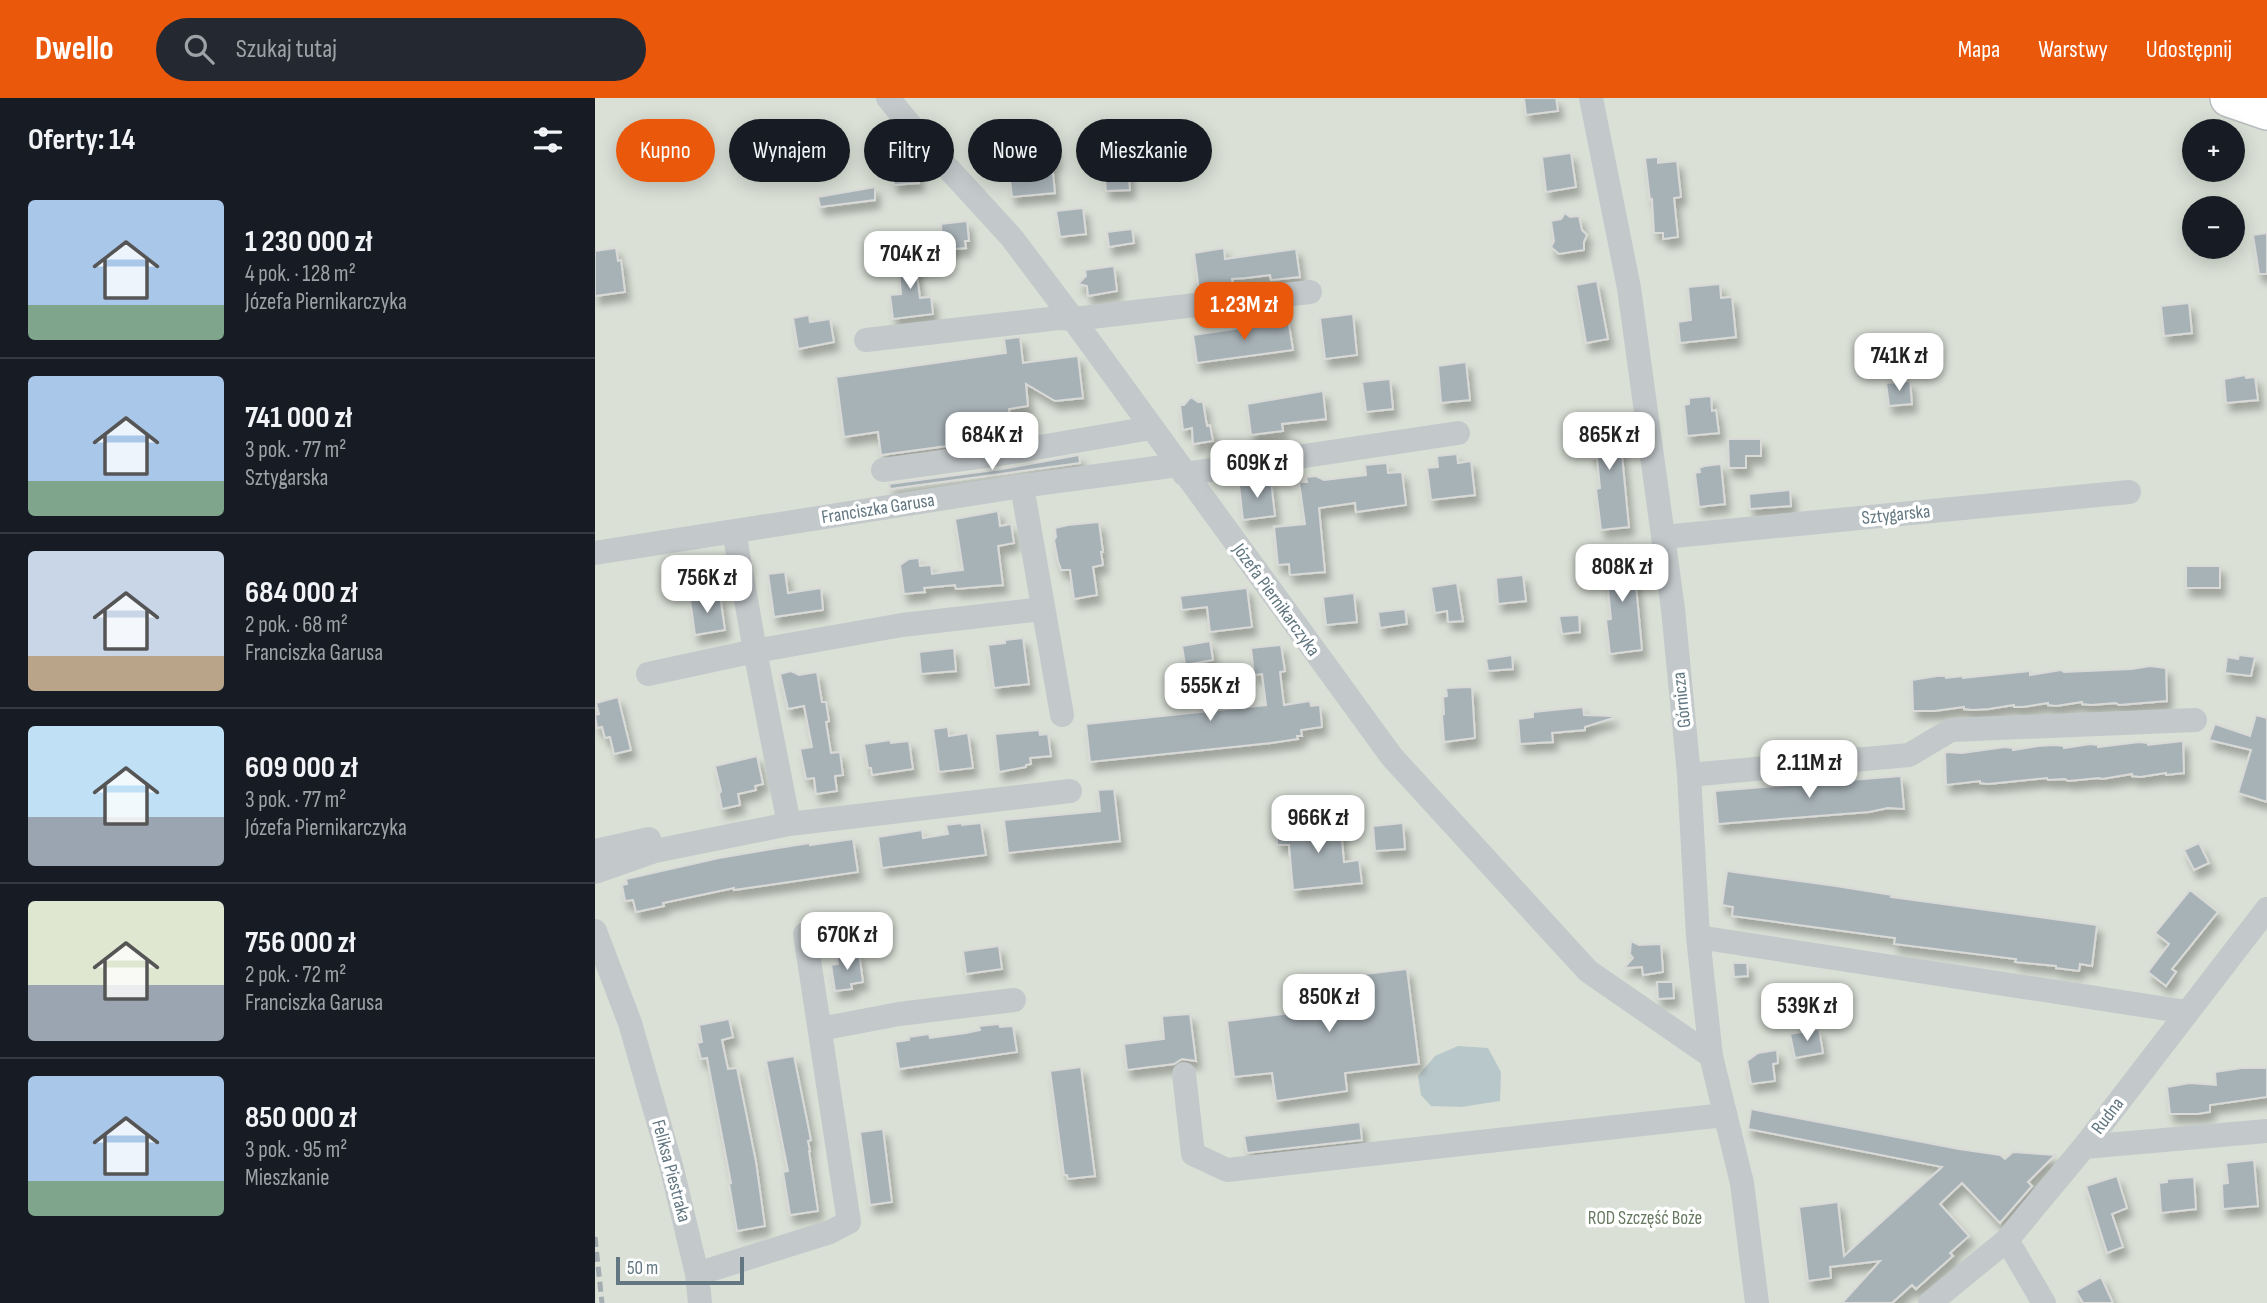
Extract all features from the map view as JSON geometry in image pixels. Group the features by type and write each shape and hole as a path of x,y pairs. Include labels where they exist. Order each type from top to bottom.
{"highway":[{"path":"2228,98 2267,111"}],"street":[{"name":"Józefa Piernikarczyka","path":"888,98 924,142 1012,238 1392,757 1588,971 1711,1056"},
{"name":"Górnicza","path":"1591,98 1629,288 1673,609 1689,775 1698,937 1711,1056 1742,1183 1757,1303"},
{"path":"866,340 1310,292"},
{"path":"883,470 1000,454 1151,428"},
{"name":"Franciszka Garusa","path":"595,553 1022,486 1181,470 1458,433"},
{"path":"1022,486 1062,715"},
{"name":"Sztygarska","path":"1663,537 2129,492"},
{"path":"734,531 788,817"},
{"path":"648,674 755,651 902,625 1042,609"},
{"path":"1689,775 1909,755 1951,730 2195,720"},
{"path":"595,851 788,817 965,791"},
{"path":"595,872 655,851 788,817 1070,791"},
{"name":"Rudna","path":"1930,1303 2007,1241 2084,1147 2267,910"},
{"name":"Feliksa Piestraka","path":"595,931 630,1023 672,1169 697,1274 700,1303"},
{"path":"697,1274 830,1232 849,1222 805,934"},
{"path":"1698,937 2187,1012"},
{"path":"820,1029 899,1014 1014,1000"},
{"path":"1184,1074 1193,1154 1227,1170 1724,1115"},
{"path":"2084,1147 2267,1130"},
{"path":"2007,1241 2044,1303"}],"green space":[{"name":"ROD Szczęść Boże","path":"595,98 2267,98 2267,1303 595,1303"}],"shaded area":[{"path":"1458,1046 1488,1048 1501,1072 1500,1101 1461,1107 1431,1106 1421,1095 1418,1076 1435,1056"}],"building":[{"path":"1524,98 1556,98 1558,111 1526,115"},
{"path":"1571,153 1576,187 1546,192 1542,157"},
{"path":"1658,157 1658,163 1677,161 1681,197 1674,198 1678,237 1663,239 1663,233 1654,233 1645,158"},
{"path":"894,182 919,183 894,185"},
{"path":"1010,182 1054,182 1055,193 1012,197"},
{"path":"1105,182 1129,182 1130,190 1106,191"},
{"path":"875,187 875,200 820,207 818,197"},
{"path":"1083,208 1086,234 1060,237 1056,211"},
{"path":"1565,213 1570,217 1579,216 1582,230 1587,235 1584,250 1559,254 1551,247 1554,241 1551,221 1561,219"},
{"path":"967,221 969,241 965,241 966,248 943,250 941,224"},
{"path":"1132,229 1134,243 1109,247 1107,232"},
{"path":"2267,233 2267,274 2259,274 2253,235"},
{"path":"616,248 618,261 621,260 625,292 595,296 595,251"},
{"path":"1224,248 1225,259 1296,249 1300,277 1271,280 1270,275 1232,279 1233,285 1199,290 1194,253"},
{"path":"923,255 924,267 916,268 920,298 931,297 933,314 893,319 890,295 901,294 898,257"},
{"path":"1114,266 1117,291 1088,296 1087,286 1078,284 1086,276 1085,270"},
{"path":"1597,281 1608,339 1586,343 1576,285"},
{"path":"1720,284 1721,298 1732,297 1736,337 1680,343 1678,322 1691,320 1688,287"},
{"path":"2189,303 2192,333 2164,336 2161,306"},
{"path":"1353,314 1357,355 1325,359 1320,318"},
{"path":"809,315 810,322 830,319 834,342 798,349 793,318"},
{"path":"1288,318 1293,350 1197,363 1193,335 1256,326 1256,323"},
{"path":"1020,337 1023,363 1078,356 1083,398 1055,401 1026,384 1028,406 1009,409 1012,431 1007,431 1008,438 881,455 878,432 844,437 836,377 1006,353 1004,339"},
{"path":"1466,362 1470,400 1441,403 1438,366"},
{"path":"2245,375 2246,378 2255,377 2258,400 2226,403 2224,379"},
{"path":"1390,379 1393,409 1366,412 1362,382"},
{"path":"1910,381 1912,404 1889,406 1886,383"},
{"path":"1323,391 1326,419 1282,424 1283,431 1251,435 1247,404"},
{"path":"1711,396 1712,411 1716,410 1719,433 1687,436 1684,405 1689,404 1689,398"},
{"path":"1191,397 1203,402 1213,441 1193,444 1192,428 1183,430 1180,405 1184,405"},
{"path":"1618,414 1629,527 1601,530 1596,489 1600,488 1597,458 1592,459 1588,426 1593,426 1592,417"},
{"path":"1728,439 1761,439 1761,456 1746,456 1746,468 1729,468"},
{"path":"1457,454 1458,463 1471,461 1475,495 1431,500 1427,468 1438,467 1437,456"},
{"path":"1079,455 1080,463 890,489 889,484 1002,469"},
{"path":"1387,463 1388,473 1402,472 1406,505 1356,512 1355,503 1319,508 1325,572 1290,575 1289,564 1278,565 1274,527 1305,524 1299,482 1307,482 1306,477 1316,476 1324,480 1366,475 1365,465"},
{"path":"1721,464 1725,504 1699,507 1695,473 1700,472 1699,468 1704,466"},
{"path":"1271,481 1275,516 1243,520 1239,485"},
{"path":"1790,490 1791,506 1750,509 1749,494"},
{"path":"998,511 1000,526 1011,524 1014,543 998,546 1003,585 956,589 955,585 924,588 925,592 904,594 900,565 909,559 919,558 920,566 931,565 932,574 963,570 955,519"},
{"path":"1099,522 1103,565 1093,567 1097,595 1074,599 1070,570 1061,570 1058,561 1055,528"},
{"path":"1633,553 1642,650 1610,654 1606,620 1611,619 1602,557"},
{"path":"2186,566 2220,566 2220,588 2186,588"},
{"path":"785,572 788,593 821,588 823,610 774,617 768,574"},
{"path":"1523,575 1526,601 1498,604 1496,578"},
{"path":"1457,583 1463,621 1448,622 1447,611 1435,613 1431,587"},
{"path":"1247,588 1252,627 1210,632 1207,607 1182,610 1180,596"},
{"path":"1354,593 1357,622 1326,625 1323,597"},
{"path":"720,595 725,630 695,635 690,599"},
{"path":"1405,609 1407,624 1380,628 1378,612"},
{"path":"1579,615 1580,632 1562,634 1559,616"},
{"path":"1023,638 1029,684 994,688 988,645"},
{"path":"1210,641 1213,660 1185,665 1182,646"},
{"path":"1281,645 1285,671 1280,672 1284,705 1310,701 1311,706 1320,705 1322,727 1301,730 1302,736 1297,736 1298,739 1090,762 1086,724 1266,705 1262,674 1254,675 1251,648"},
{"path":"954,648 956,671 921,674 919,652"},
{"path":"1512,655 1513,669 1488,671 1486,659"},
{"path":"2239,655 2255,657 2251,676 2225,673 2227,657 2238,659"},
{"path":"2150,666 2166,668 2167,701 2119,705 2091,705 2082,702 2056,706 2048,703 2023,707 2014,705 1989,709 1972,710 1964,707 1913,711 1912,680 1937,676 1963,678 2030,671 2030,675 2061,670 2132,669"},
{"path":"791,671 799,675 817,672 822,702 826,702 831,753 840,752 843,775 835,776 837,791 816,794 814,778 806,779 800,749 812,747 804,706 788,709 780,674"},
{"path":"1472,687 1475,738 1444,742 1442,715 1443,697 1447,696 1446,688"},
{"path":"618,697 631,750 614,754 610,737 605,738 602,727 597,728 595,715 599,714 596,703"},
{"path":"1583,707 1584,715 1613,718 1585,727 1585,730 1552,733 1553,742 1520,744 1518,719 1533,717 1533,712"},
{"path":"2256,715 2267,718 2267,802 2238,793 2251,750 2209,740 2215,724 2250,736"},
{"path":"948,727 949,736 968,733 973,768 939,772 933,729"},
{"path":"1039,730 1040,735 1048,734 1051,756 1030,758 1031,764 1026,767 999,772 995,734"},
{"path":"890,740 891,743 909,741 913,769 872,775 871,768 868,768 864,744"},
{"path":"2183,741 2184,773 2140,777 2132,774 2068,781 2047,778 1988,784 1980,781 1946,785 1945,752 1962,753 2005,747 2013,750 2055,745 2064,748 2090,744 2098,747 2139,742 2148,745"},
{"path":"757,756 763,784 755,786 756,790 738,794 740,805 722,809 715,766"},
{"path":"1901,776 1904,809 1888,808 1869,812 1718,824 1715,791"},
{"path":"1114,789 1120,841 1008,853 1004,820 1100,811 1098,790"},
{"path":"1317,819 1340,819 1344,862 1359,860 1362,883 1293,890 1289,845 1277,845 1277,826"},
{"path":"981,823 986,855 882,868 878,837 922,830 923,838 948,834 946,825"},
{"path":"1403,823 1405,849 1375,851 1373,826"},
{"path":"853,839 858,872 734,888 663,903 664,906 636,912 633,900 625,901 622,885 627,884 626,879 719,858"},
{"path":"2199,843 2209,863 2194,870 2184,850"},
{"path":"1727,871 2097,925 2092,966 2080,964 2079,971 2056,968 2015,962 2016,959 1894,944 1895,938 1732,916 1733,907 1722,905"},
{"path":"2190,890 2218,912 2172,969 2176,972 2166,986 2148,972 2169,944 2155,933"},
{"path":"1631,941 1639,945 1661,944 1663,972 1643,975 1642,967 1624,968 1633,958 1630,954"},
{"path":"999,946 1002,969 966,974 963,951"},
{"path":"859,953 863,982 851,984 852,989 835,991 831,965 838,964 837,956"},
{"path":"1733,963 1747,963 1748,976 1734,977"},
{"path":"1407,969 1419,1064 1345,1073 1347,1091 1276,1101 1272,1073 1234,1077 1227,1021 1293,1013 1289,983"},
{"path":"1657,982 1673,982 1674,998 1658,999"},
{"path":"1190,1014 1196,1061 1182,1059 1174,1064 1127,1070 1124,1044 1164,1039 1162,1016"},
{"path":"729,1019 733,1037 722,1040 728,1069 737,1068 756,1162 765,1226 737,1231 731,1183 707,1058 701,1059 697,1043 702,1042 699,1025"},
{"path":"999,1024 1000,1027 1013,1026 1017,1052 899,1069 895,1042 929,1034 930,1038 966,1033 980,1030 979,1026"},
{"path":"1819,1029 1823,1053 1795,1058 1790,1034"},
{"path":"1777,1050 1778,1063 1773,1064 1775,1081 1751,1084 1747,1061 1758,1053"},
{"path":"794,1056 811,1140 808,1141 818,1211 790,1215 783,1172 788,1171 766,1061"},
{"path":"1081,1067 1095,1176 1068,1179 1067,1175 1064,1175 1050,1071"},
{"path":"2267,1068 2267,1097 2210,1105 2210,1112 2170,1114 2167,1087 2190,1083 2216,1085 2215,1072"},
{"path":"1751,1109 2000,1155 2005,1159 2013,1152 2055,1155 2028,1182 2032,1186 2000,1223 1962,1183 1940,1204 1969,1236 1950,1253 1953,1256 1916,1289 1912,1285 1892,1303 1842,1303 1880,1261 1830,1267 1831,1278 1808,1281 1799,1207 1838,1202 1844,1256 1942,1167 1748,1129"},
{"path":"1360,1122 1362,1140 1247,1153 1244,1136"},
{"path":"883,1129 892,1202 870,1205 860,1132"},
{"path":"2254,1160 2258,1206 2223,1209 2222,1184 2228,1183 2226,1163"},
{"path":"2117,1176 2127,1208 2112,1214 2123,1247 2107,1253 2086,1186"},
{"path":"2194,1177 2196,1209 2161,1213 2159,1183 2167,1182 2167,1179"},
{"path":"2101,1277 2113,1303 2083,1303 2076,1291"}],"railway":[{"path":"595,1237 602,1303"}]}
